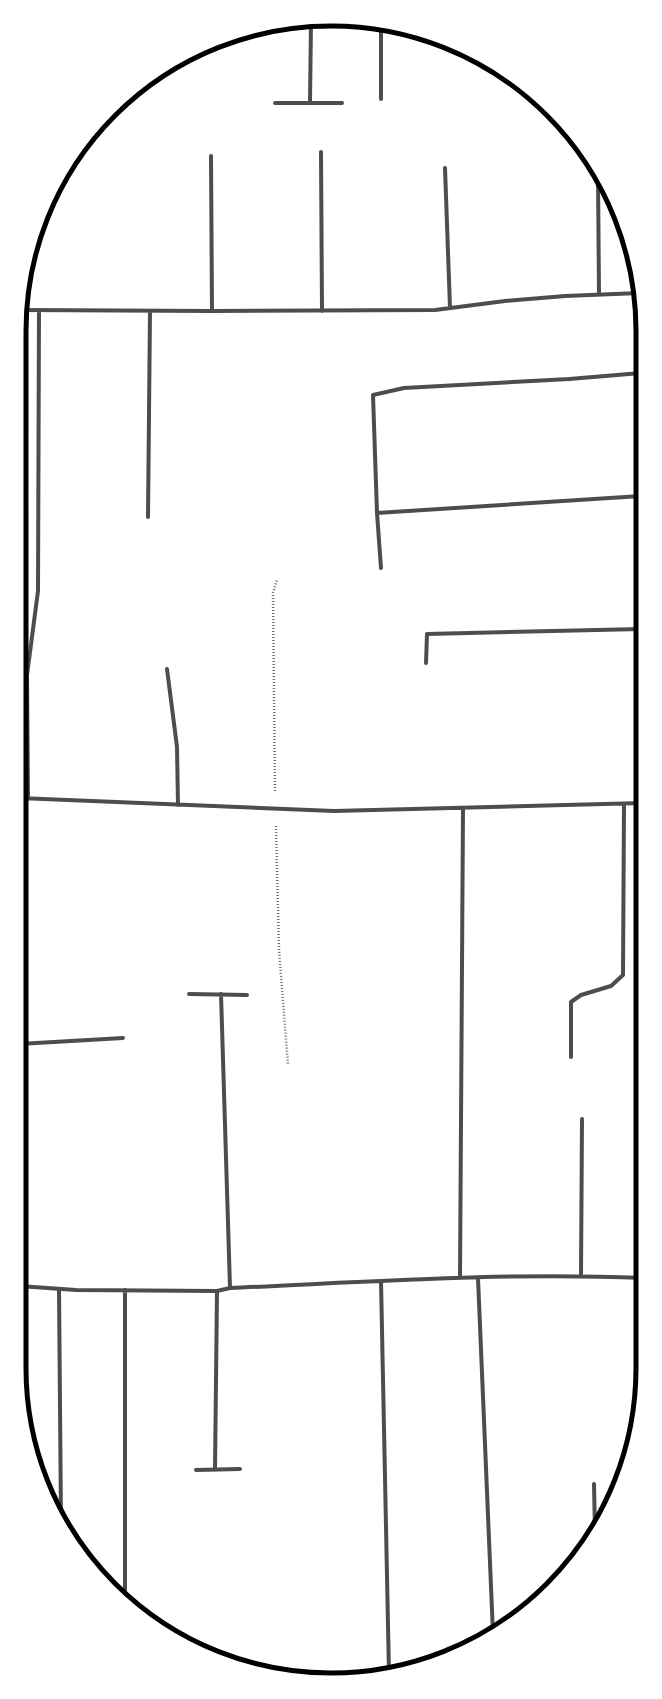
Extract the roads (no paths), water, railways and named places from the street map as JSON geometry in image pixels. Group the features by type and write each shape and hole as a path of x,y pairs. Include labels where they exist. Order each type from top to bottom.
{"street":[{"path":"310,103 311,27"},
{"path":"381,99 382,31"},
{"path":"275,103 342,103"},
{"path":"321,152 322,311"},
{"path":"211,156 212,311"},
{"path":"445,168 450,308"},
{"path":"598,184 599,294"},
{"path":"27,310 435,310 505,301 599,294 633,293"},
{"path":"39,310 38,591 27,676 28,799 334,811 636,803"},
{"path":"148,517 150,311"},
{"path":"381,568 377,514 373,394 404,388 570,379 636,373"},
{"path":"377,514 636,496"},
{"path":"426,663 427,634 636,630"},
{"path":"167,669 177,747 178,805"},
{"path":"571,1057 571,1002 581,995 611,986 623,975 624,804"},
{"path":"460,1278 463,808"},
{"path":"189,994 247,995"},
{"path":"221,994 230,1288"},
{"path":"26,1044 123,1038"},
{"path":"581,1276 582,1119"},
{"path":"26,1287 59,1289 217,1291 230,1288 460,1278 581,1276 636,1278"},
{"path":"478,1278 493,1627"},
{"path":"381,1281 389,1667"},
{"path":"59,1289 61,1510"},
{"path":"125,1290 125,1593"},
{"path":"215,1470 217,1291"},
{"path":"196,1470 240,1470"},
{"path":"594,1484 595,1520"}]}
